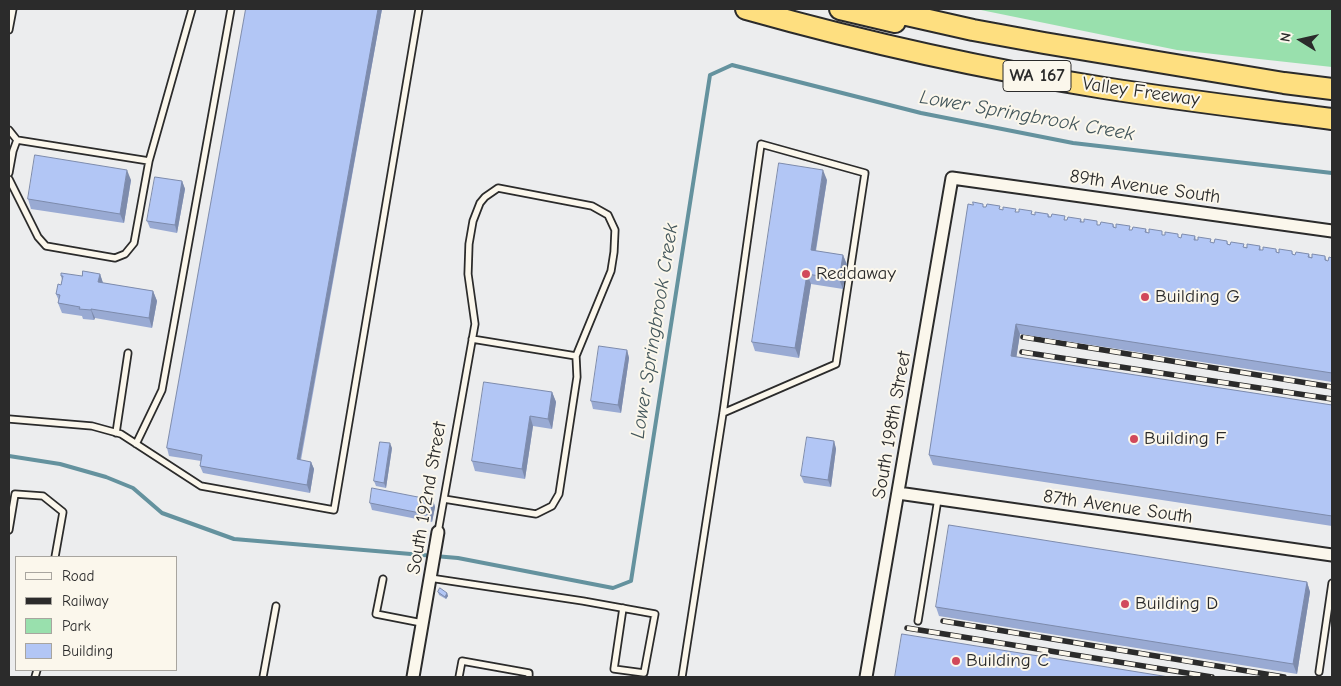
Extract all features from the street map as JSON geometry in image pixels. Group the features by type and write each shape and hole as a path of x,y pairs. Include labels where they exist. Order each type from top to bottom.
{"highway":[{"name":"Valley Freeway","path":"746,9 852,36 992,68 1103,88 1332,118"},
{"path":"840,9 940,33 1070,58 1211,79 1284,83"},
{"name":"Valley Freeway","path":"880,9 973,30 1044,43 1284,83 1332,89"}],"street":[{"name":"89th Avenue South","path":"952,178 1332,231"},
{"name":"South 198th Street","path":"866,677 952,178"},
{"name":"87th Avenue South","path":"898,493 1332,555"},
{"name":"South 192nd Street","path":"413,677 438,532"}],"lane":[{"path":"9,30 13,9"},
{"path":"9,179 38,237 46,246 116,258 125,254 134,243 149,161 192,9"},
{"path":"136,444 162,390 231,9"},
{"path":"9,419 92,426 116,433 136,444 201,486 334,510 419,9"},
{"path":"9,130 17,140 149,161"},
{"path":"9,173 17,140"},
{"path":"682,677 723,413 761,144 866,173 836,364 723,413"},
{"name":"South 192nd Street","path":"438,532 475,324 468,274 469,244 473,221 484,197 498,188 592,206 608,215 612,223 615,230 611,271 576,356"},
{"path":"444,499 536,514 552,506 559,494 577,376 576,356 472,339"},
{"path":"116,433 128,353"},
{"path":"9,530 15,494 43,496 63,512 55,556"},
{"path":"918,621 938,499"},
{"path":"431,574 655,614 644,673 614,668"},
{"path":"382,579 376,614 422,623"},
{"path":"1319,672 1332,583"},
{"path":"264,677 276,606"},
{"path":"613,677 623,608"},
{"path":"460,677 462,661 530,673 529,677"}],"green space":[{"path":"976,9 1332,9 1332,67 1177,50"}],"building":[{"path":"246,9 378,9 297,459 311,462 307,485 200,466 202,455 167,448"},
{"path":"35,155 127,170 120,214 28,199"},
{"name":"Reddaway","path":"779,163 823,170 811,250 843,255 839,279 807,274 795,348 752,342"},
{"path":"155,177 182,181 175,225 147,221"},
{"path":"973,202 983,204 983,207 986,207 987,204 1000,206 999,209 1003,210 1003,207 1016,209 1015,212 1019,212 1019,209 1032,211 1031,214 1035,215 1035,212 1048,214 1048,217 1051,217 1052,214 1065,216 1064,220 1067,220 1068,217 1081,219 1080,222 1084,222 1084,219 1097,221 1097,225 1100,225 1101,222 1113,224 1113,227 1116,228 1116,224 1130,226 1129,230 1132,230 1133,227 1146,229 1145,232 1149,233 1149,229 1162,231 1162,235 1165,235 1165,232 1178,234 1178,237 1181,238 1182,234 1195,236 1194,240 1198,240 1198,237 1211,239 1210,242 1214,243 1215,239 1227,241 1227,244 1230,245 1231,242 1244,244 1243,247 1247,248 1247,244 1260,246 1259,250 1263,250 1263,247 1276,249 1276,252 1279,253 1279,249 1292,251 1292,254 1295,255 1296,252 1309,254 1308,257 1312,258 1312,254 1325,256 1325,260 1328,261 1329,257 1332,258 1332,373 1016,324 1011,356 1332,405 1332,516 929,455 968,204 973,205"},
{"path":"83,271 100,274 98,282 153,291 149,318 91,309 79,309 80,307 58,303 60,295 56,294 58,284 61,285 63,276 61,276 61,273 82,276"},
{"path":"599,346 627,350 618,405 591,401"},
{"path":"484,382 552,392 548,419 530,416 522,469 472,461"},
{"path":"807,437 834,441 828,480 801,476"},
{"path":"380,442 390,443 384,483 374,481"},
{"path":"372,488 433,500 430,515 370,503"},
{"name":"Building D","path":"949,525 1307,582 1293,664 936,607"},
{"path":"440,588 447,593 445,597 438,592"},
{"path":"902,634 1169,677 895,677"}],"waterway":[{"name":"Lower Springbrook Creek","path":"9,456 60,464 106,477 133,488 162,513 234,539 458,558 613,588 631,581 710,75 732,65 921,113 1073,143 1332,173"}],"railway":[{"path":"1023,337 1332,387"},
{"path":"1022,352 1332,399"},
{"path":"943,621 1284,677"},
{"path":"907,628 1212,677"}],"place":[{"name":"Reddaway","path":"806,274"},
{"name":"Building G","path":"1145,297"},
{"name":"Building F","path":"1134,439"},
{"name":"Building D","path":"1125,604"},
{"name":"Building C","path":"956,661"}]}
